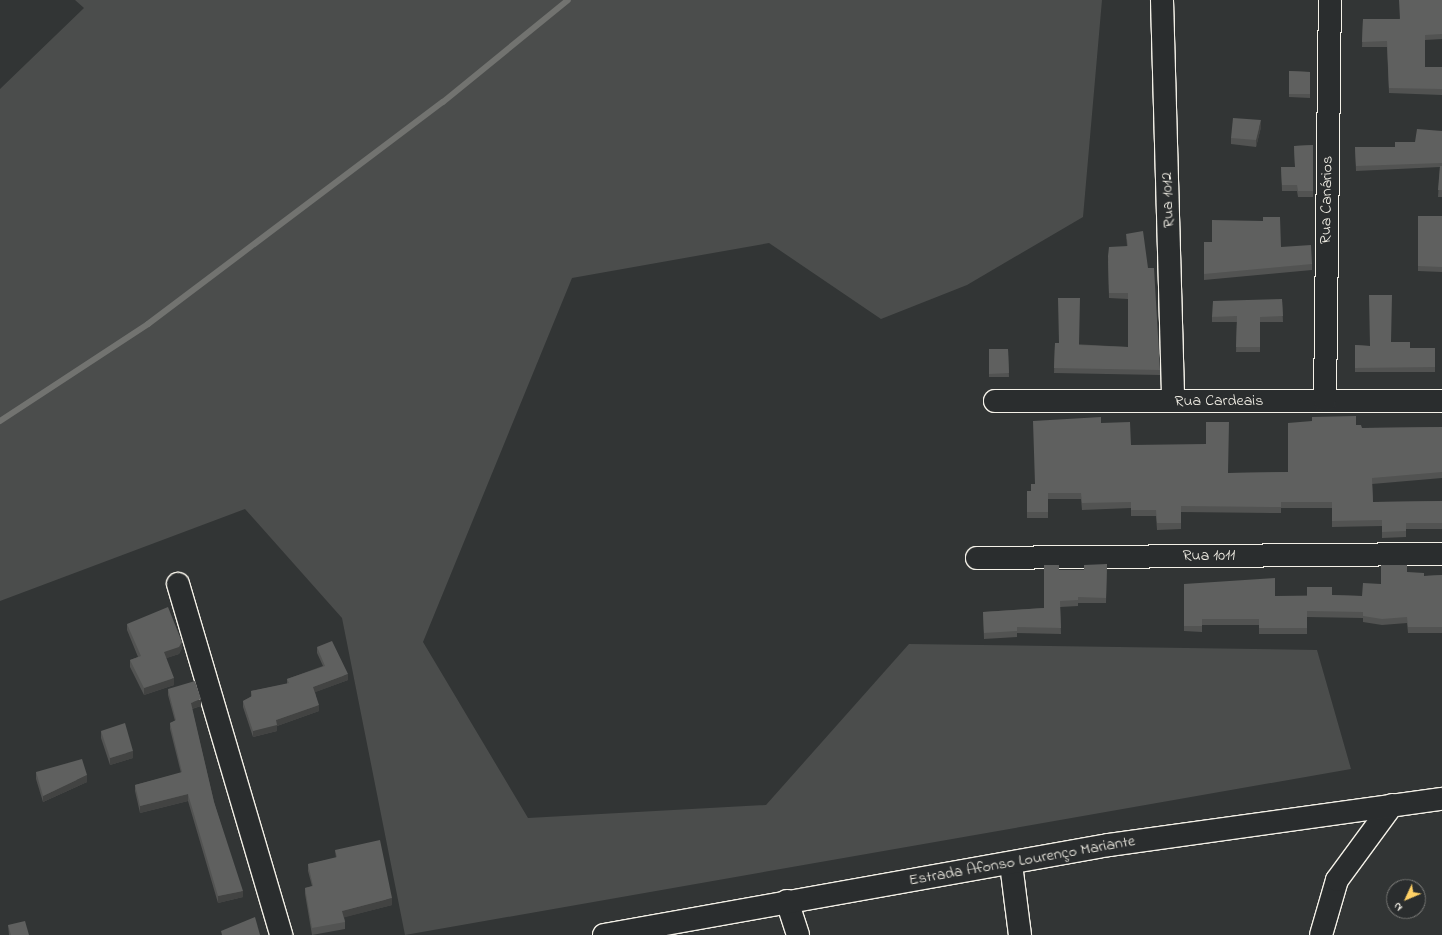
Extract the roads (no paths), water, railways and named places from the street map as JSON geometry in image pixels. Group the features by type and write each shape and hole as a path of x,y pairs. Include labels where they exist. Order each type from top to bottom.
{"street":[{"name":"Rua 1012","path":"1162,0 1174,401"},
{"name":"Rua Canários","path":"1325,400 1330,0"},
{"name":"Rua Cardeais","path":"995,401 1442,401"},
{"name":"Rua 1011","path":"977,558 1442,554"},
{"path":"178,584 281,935"},
{"name":"Estrada Afonso Lourenço Mariante","path":"604,935 787,900 1011,864 1109,845 1442,799"},
{"path":"1321,935 1337,880 1392,805"},
{"path":"1011,864 1020,935"},
{"path":"787,900 798,935"}],"waterway":[{"path":"0,421 148,324 443,102 568,0"}]}
